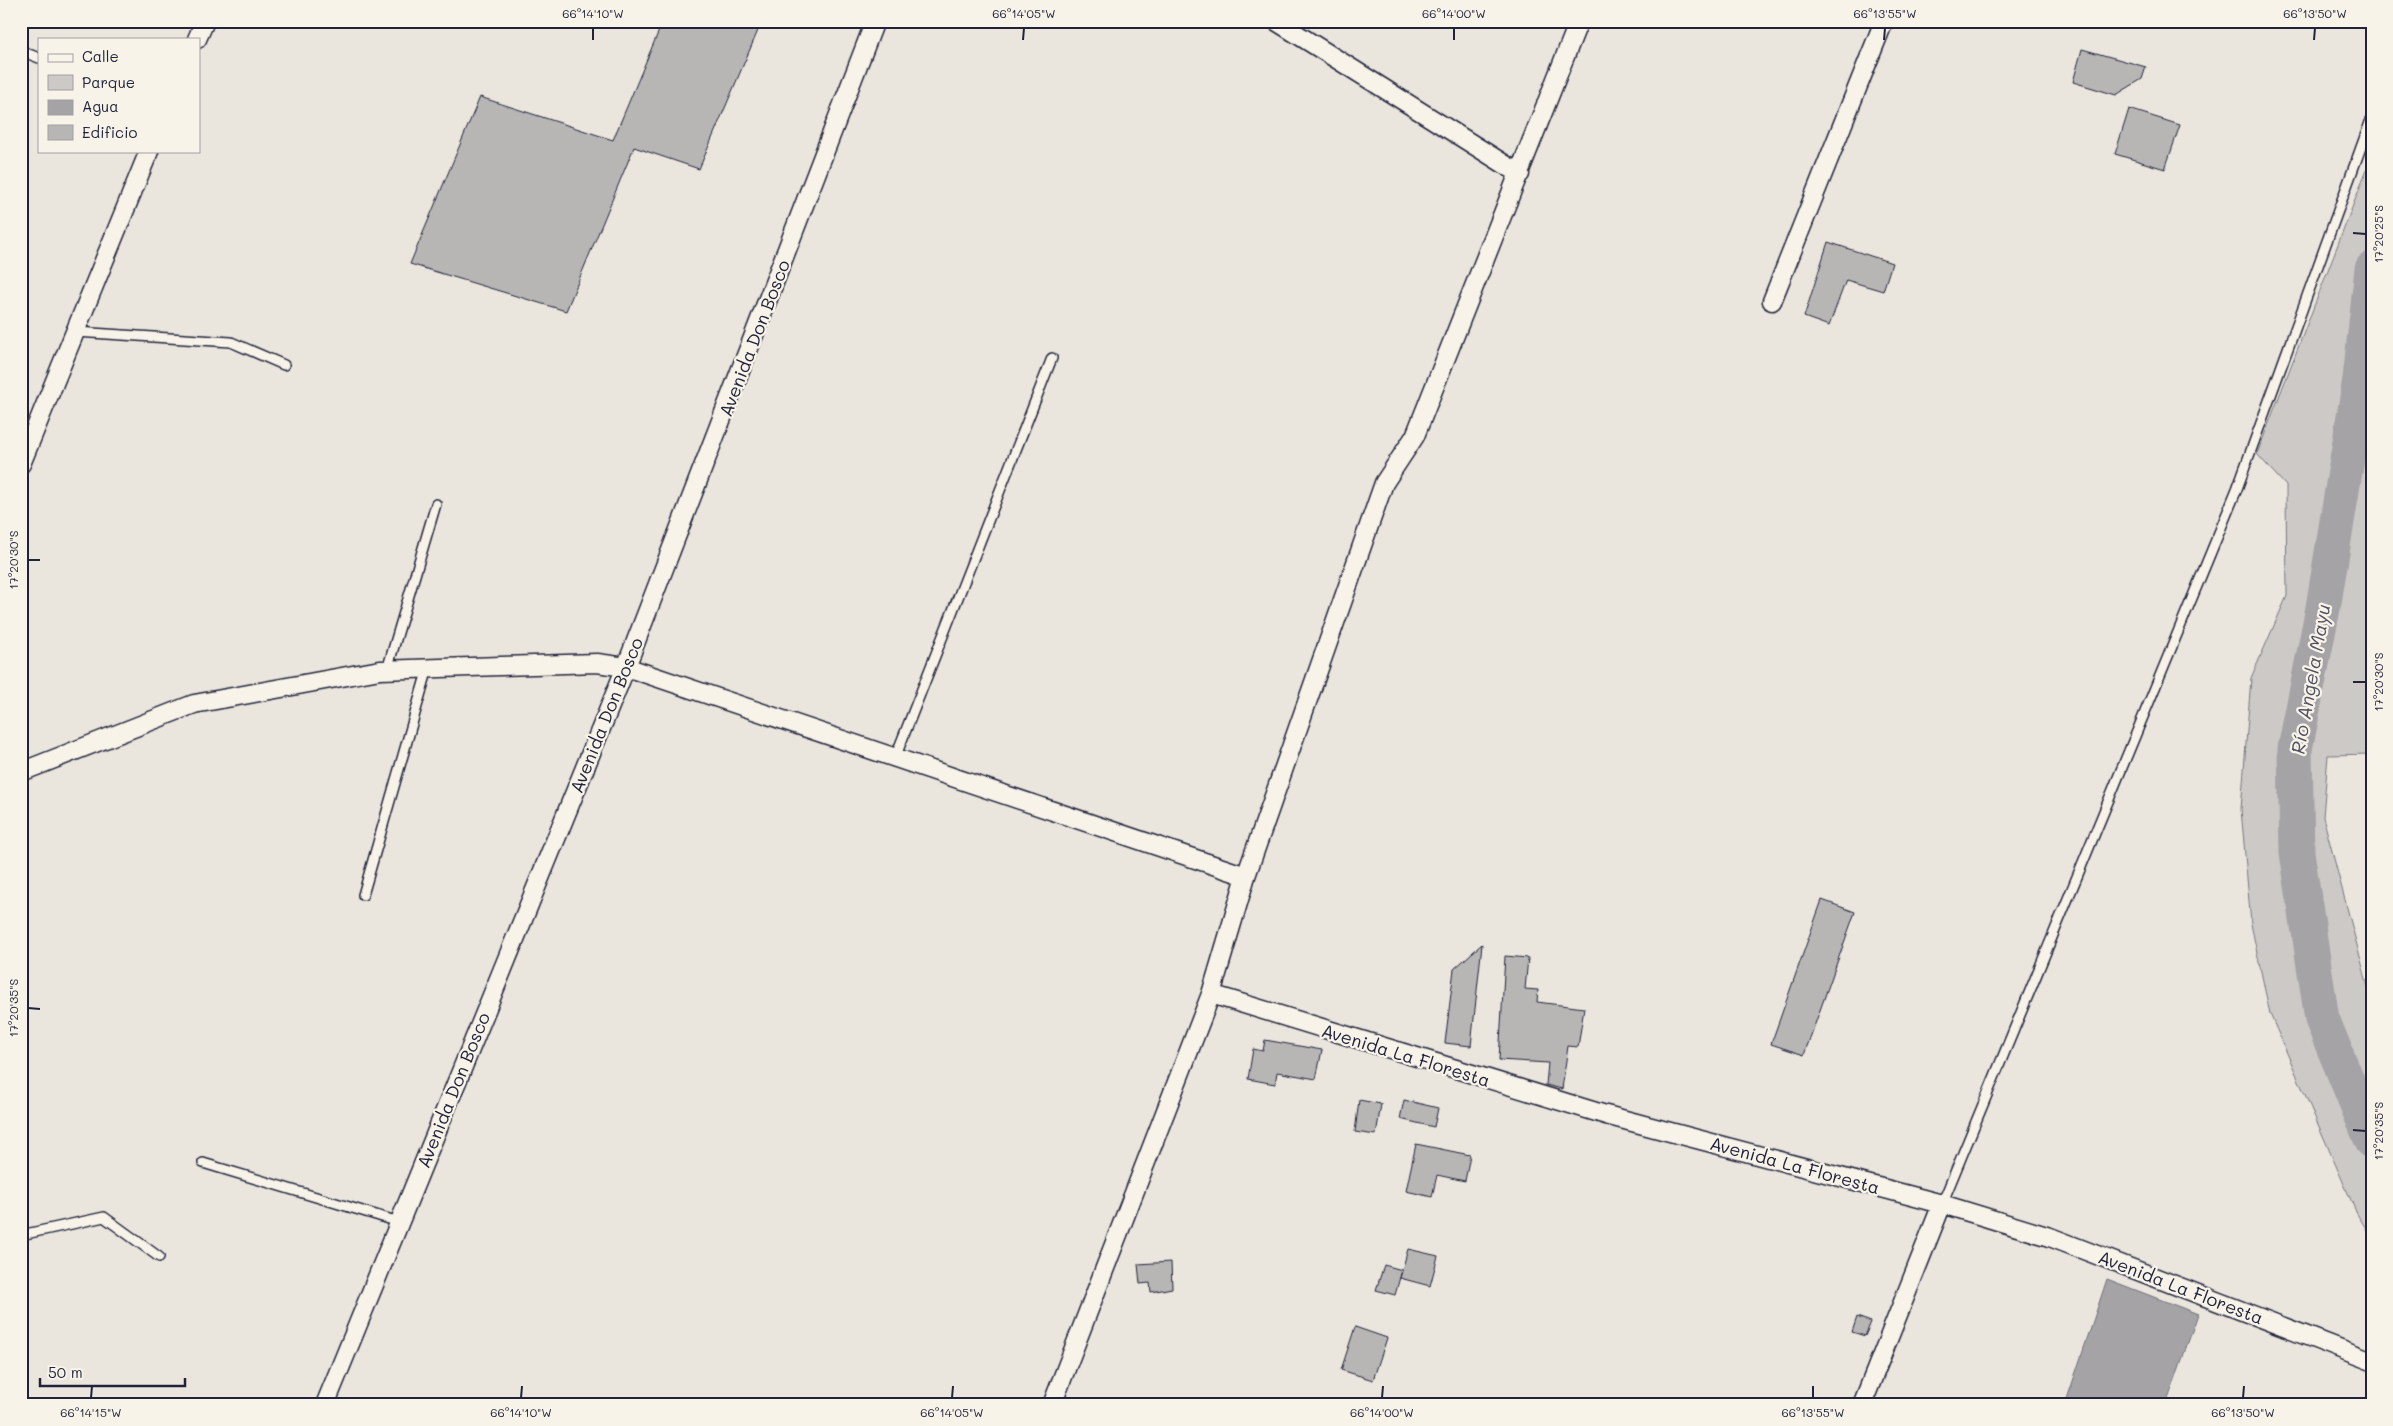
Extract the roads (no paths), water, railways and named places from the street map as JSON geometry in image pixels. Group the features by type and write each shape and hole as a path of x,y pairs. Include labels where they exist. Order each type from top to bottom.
{"street":[{"path":"197,38 205,21"},
{"name":"Avenida Don Bosco","path":"325,1405 626,667 875,21"},
{"path":"1276,21 1520,174"},
{"path":"1052,1405 1211,994 1246,876 1384,483 1415,436 1579,21"},
{"path":"1772,301 1884,21"},
{"path":"21,464 149,152"},
{"path":"21,772 194,704 387,670 597,663 626,667 1246,876"},
{"name":"Avenida La Floresta","path":"1211,994 1606,1115 1942,1204 2050,1237 2372,1361"},
{"path":"1862,1405 1942,1204"}],"lane":[{"path":"21,51 38,58"},
{"path":"1942,1204 2237,488 2371,121"},
{"path":"76,332 231,342 284,366"},
{"path":"895,758 1052,358"},
{"path":"387,670 436,504"},
{"path":"363,895 428,668"},
{"path":"203,1163 399,1222"},
{"path":"21,1235 104,1217 159,1257"}],"water":[{"path":"2107,1279 2198,1314 2166,1405 2065,1405"}],"waterway":[{"name":"Río Angela Mayu","path":"2372,269 2360,379 2323,608 2295,749 2297,852 2322,1019 2372,1141"}]}
